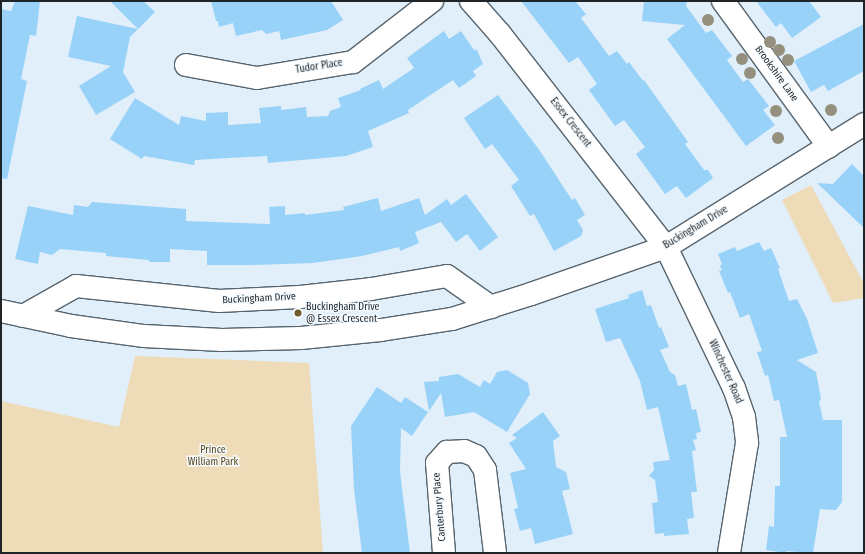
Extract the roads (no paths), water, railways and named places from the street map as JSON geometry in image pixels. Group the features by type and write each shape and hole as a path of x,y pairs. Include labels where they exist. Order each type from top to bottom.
{"street":[{"name":"Tudor Place","path":"186,65 257,78 353,62 432,1"},
{"name":"Essex Crescent","path":"471,1 500,34 666,247"},
{"name":"Brookshire Lane","path":"722,1 829,147"},
{"name":"Buckingham Drive","path":"1,311 71,326 144,336 238,339 301,338 381,330 452,318 491,307 666,247 864,125"},
{"name":"Winchester Road","path":"666,247 734,388 744,417 747,443 729,553"},
{"name":"Buckingham Drive","path":"23,316 76,286 219,301 300,297 348,292 447,276 491,307"},
{"name":"Canterbury Place","path":"444,553 437,463 447,452 464,451 476,456 485,470 495,553"}],"place":[{"name":"Buckingham Drive @ Essex Crescent","path":"298,313"}],"park label":[{"name":"Prince William Park","path":"213,456"}]}
